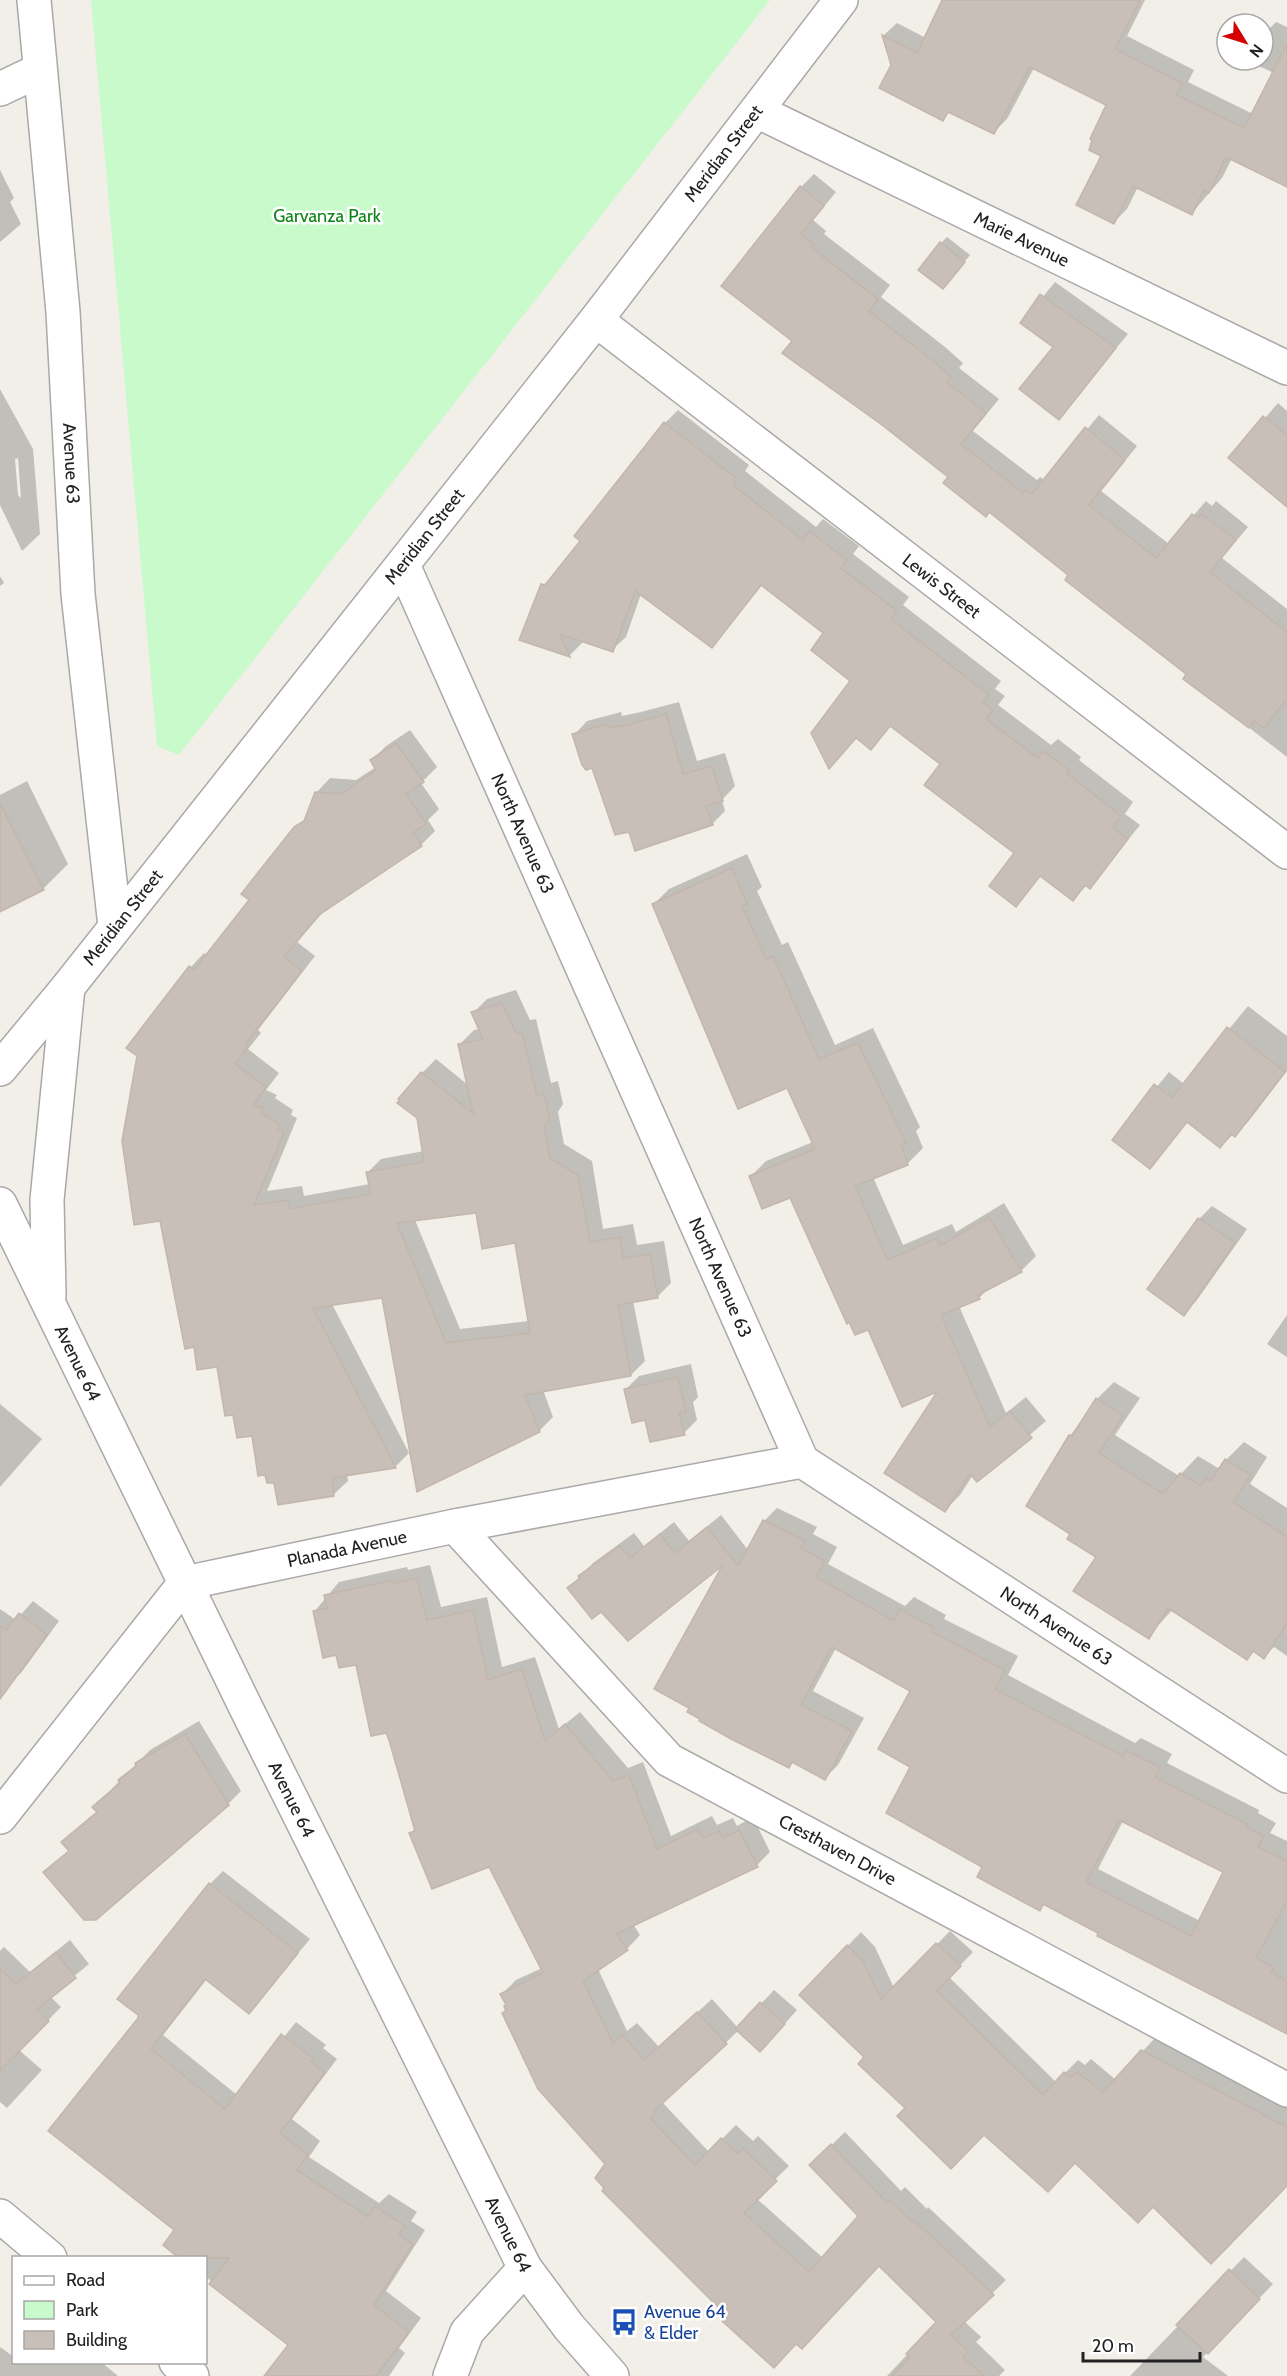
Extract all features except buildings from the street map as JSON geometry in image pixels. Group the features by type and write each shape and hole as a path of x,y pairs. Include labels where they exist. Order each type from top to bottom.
{"street":[{"name":"Avenue 63","path":"34,0 63,312 78,594 115,926"},
{"name":"Meridian Street","path":"0,1069 68,987 596,320 841,0"},
{"path":"0,89 40,70"},
{"name":"Marie Avenue","path":"757,111 1287,368"},
{"name":"Lewis Street","path":"596,320 1287,852"},
{"name":"North Avenue 63","path":"403,565 802,1461 1287,1776"},
{"path":"49,1307 47,1200 68,987"},
{"name":"Avenue 64","path":"0,1204 525,2268 569,2327 612,2376"},
{"name":"Planada Avenue","path":"185,1583 455,1526 802,1461"},
{"name":"Cresthaven Drive","path":"455,1526 669,1760 1287,2090"},
{"path":"0,1817 185,1583"},
{"path":"0,2216 48,2256"},
{"path":"450,2376 467,2332 525,2268"},
{"path":"178,2364 192,2376"}],"green space":[{"name":"Garvanza Park","path":"91,0 770,0 179,755 157,746"}],"place":[{"name":"Avenue 64 & Elder","path":"624,2322"}]}
